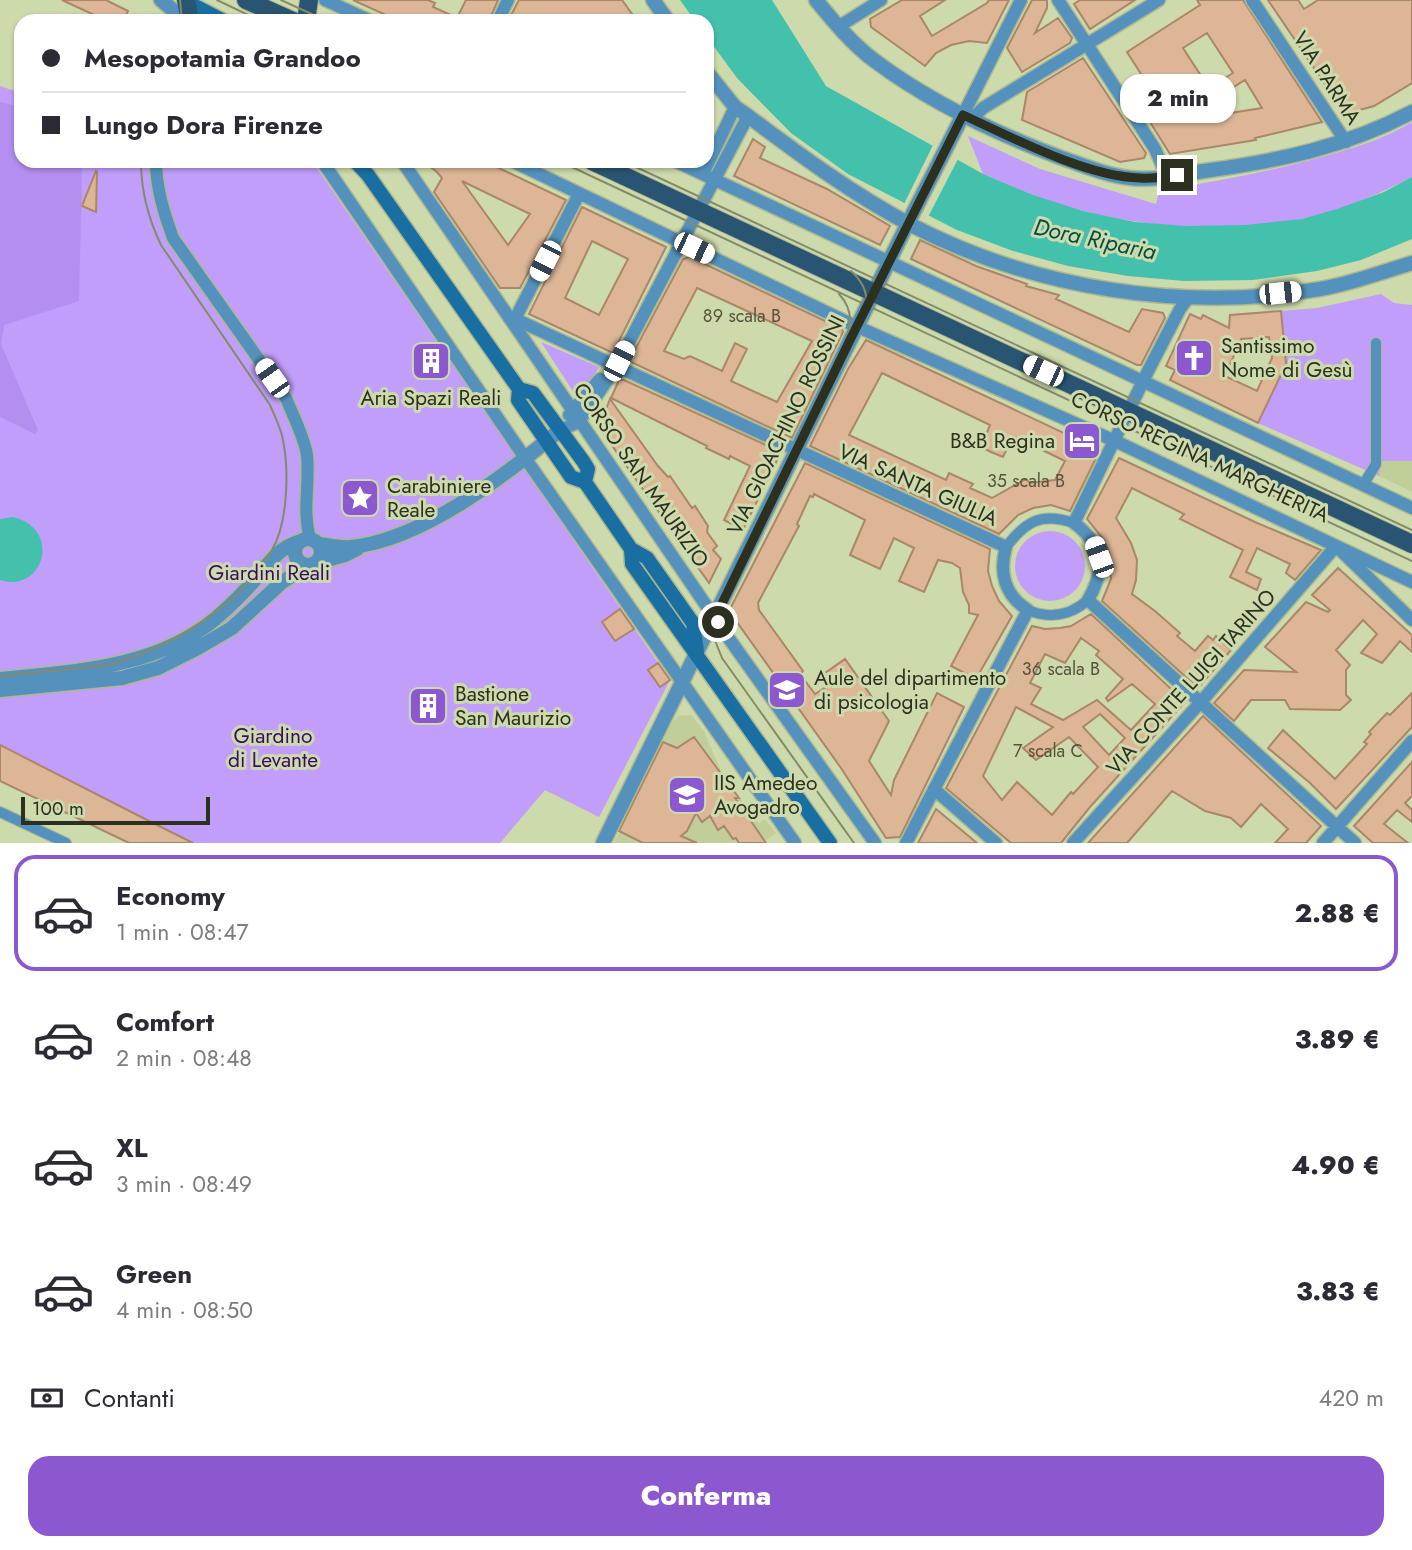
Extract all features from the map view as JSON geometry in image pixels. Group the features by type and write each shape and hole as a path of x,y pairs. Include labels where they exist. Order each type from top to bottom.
{"main road":[{"path":"246,0 277,14"},
{"path":"186,1 211,14"},
{"name":"CORSO SAN MAURIZIO","path":"362,168 519,389 533,393 561,430 588,469 585,482"},
{"name":"CORSO SAN MAURIZIO","path":"365,168 368,175"},
{"name":"CORSO REGINA MARGHERITA","path":"607,168 1412,544"},
{"name":"CORSO SAN MAURIZIO","path":"519,389 518,400 546,442 571,477 585,482 631,549 632,564 830,843"}],"street":[{"path":"161,0 179,14"},
{"path":"326,0 356,14"},
{"path":"816,0 838,27 875,61 964,120 1106,173 1139,178 1167,177 1269,163 1346,142 1412,112"},
{"path":"838,27 881,0"},
{"path":"964,120 1021,0"},
{"path":"1058,0 1155,149 1167,177"},
{"path":"964,120 1159,0"},
{"name":"VIA PARMA","path":"1252,0 1346,142"},
{"path":"714,81 735,107 833,177 963,249 1035,275 1125,291 1189,297 1239,297 1320,289 1412,263"},
{"path":"714,151 735,107"},
{"path":"0,679 111,666 152,653 212,621 236,600 279,551 310,541 349,547 399,536 428,522 482,488 561,430 579,422 716,180 748,116"},
{"name":"VIA GIOACHINO ROSSINI","path":"603,843 910,219 964,120"},
{"path":"0,691 122,678 158,668 226,632 282,583 321,556 310,541 304,519 307,454 297,423 286,398 173,238 163,210 156,168"},
{"path":"327,168 525,458 795,843"},
{"name":"CORSO SAN MAURIZIO","path":"407,168 512,319 571,411 876,843"},
{"name":"CORSO REGINA MARGHERITA","path":"526,168 857,327 1115,441 1412,582"},
{"name":"CORSO REGINA MARGHERITA","path":"690,168 1412,508"},
{"path":"703,174 706,168"},
{"path":"512,319 579,194"},
{"path":"1073,523 1143,381 1180,309 1189,297"},
{"name":"VIA SANTA GIULIA","path":"512,319 1006,547"},
{"path":"1363,485 1376,464 1376,343"},
{"path":"561,430 571,411 613,365"},
{"path":"1048,518 1073,523 1086,532 1094,543 1100,572 1096,586 1088,600 1069,612 1046,615 1028,610 1012,597 1005,585 1002,572 1006,547 1020,529 1035,520 1048,518"},
{"path":"310,541 296,547 295,555 300,563 312,564 345,555 367,544"},
{"path":"1336,546 1412,620"},
{"name":"VIA CONTE LUIGI TARINO","path":"1073,843 1200,703 1336,546"},
{"path":"1088,600 1355,843"},
{"path":"906,843 1028,610"},
{"path":"1323,843 1412,741"},
{"path":"934,789 996,843"},
{"path":"0,811 66,843"}],"shaded area":[{"path":"0,102 14,105 14,168 82,169 79,301 4,325 1,344 38,430 35,434 0,417"},
{"path":"1381,461 1412,461 1412,492 1379,476"},
{"name":"IIS Amedeo Avogadro","path":"691,715 704,731 723,776 759,823 765,819 776,833 762,843 614,843 671,724 678,716"}],"green space":[{"name":"Giardini Reali","path":"0,86 14,91 14,168 317,168 670,680 599,817 545,790 500,843 193,843 0,745"},
{"path":"1412,122 1412,177 1358,202 1316,216 1275,223 1220,227 1137,222 1071,208 1045,199 983,174 968,136 1040,169 1156,204 1159,191 1311,160 1374,141"},
{"path":"1381,294 1394,303 1412,305 1412,461 1381,461 1379,476 1258,423 1286,364 1281,311 1317,308"},
{"path":"541,342 599,367 588,385 576,396"},
{"path":"1050,531 1075,541 1085,566 1075,591 1050,601 1025,591 1015,566 1025,541"}],"water":[{"name":"Dora Riparia","path":"680,0 772,0 826,86 983,174 1033,195 1083,211 1135,222 1186,226 1245,225 1302,219 1337,209 1384,192 1412,177 1412,239 1361,260 1317,271 1253,280 1184,281 1128,276 1068,266 1013,251 957,230 848,174 791,133 737,78 714,47 714,14 690,14"},
{"path":"13,517 29,524 38,534 42,546 36,569 27,578 15,582 0,580 0,519"}],"pier":[{"path":"934,143 959,157 927,219 903,206"}],"building":[{"path":"62,0 106,0 128,11 126,14 92,14"},
{"path":"353,0 428,0 435,3 433,7 448,14 384,14"},
{"path":"466,0 498,0 492,14 459,14"},
{"path":"519,0 622,0 632,14 512,14"},
{"path":"902,0 945,0 920,16 932,36 989,0 1009,0 987,43 969,41 951,45 936,53 925,66 871,27 870,19"},
{"path":"1032,0 1047,0 1047,8 1035,33 1058,18 1072,38 1070,43 1022,72 1007,48"},
{"path":"1080,0 1135,0 1090,29 1074,4"},
{"path":"1197,0 1243,0 1322,122 1255,138 1256,140 1170,154 1126,84 1141,74 1127,52 1200,5","holes":["1207,33 1233,73 1209,88 1183,48","1245,80 1262,108 1180,121"]},
{"path":"1268,0 1298,0 1304,9 1318,0 1412,0 1412,83 1374,106 1345,114"},
{"path":"1083,58 1146,153 1144,158 1120,162 1022,120 1027,92"},
{"path":"753,139 765,147 760,158 827,189 890,226 880,245 734,176"},
{"path":"432,168 499,168 566,200 520,288 500,288 434,192 442,178","holes":["462,181 530,214 508,245"]},
{"path":"97,172 96,212 82,206"},
{"path":"582,207 666,247 613,353 529,314","holes":["592,241 628,259 599,315 565,298"]},
{"path":"920,240 976,266 1027,284 1026,286 1059,295 1056,299 1129,332 1142,309 1163,313 1165,318 1141,365 1137,365 911,259"},
{"path":"690,257 842,329 843,332 792,438 629,361 683,259","holes":["697,288 812,341 777,402 731,381 747,349 735,343 722,371 690,356 684,359 664,351"]},
{"path":"1281,311 1286,364 1258,423 1170,380 1175,370 1166,366 1190,314 1201,319 1203,315 1229,328 1230,315","holes":["1269,337 1272,358 1257,391 1225,376 1241,339"]},
{"path":"866,340 1100,450 1070,511 1051,505 1033,508 1018,515 999,534 810,446 848,369","holes":["882,373 990,425 981,447 1003,457 1013,436 1065,461 1055,480 1030,483 1026,479 992,498 970,488 973,484 949,473 946,480 849,435"]},
{"name":"Aria Spazi Reali","path":"432,344 447,365 429,377 415,356"},
{"path":"619,380 781,452 743,530 724,520 750,466 706,448 707,446 611,398"},
{"path":"610,399 658,466 670,476 692,508 695,506 708,526 707,532 717,546 713,550 721,559 709,583 599,427"},
{"path":"1119,458 1321,550 1295,580 1286,573 1290,564 1257,548 1246,572 1261,579 1257,590 1230,577 1243,550 1180,519 1184,514 1132,488 1116,518 1131,543 1137,560 1132,594 1180,633 1177,636 1195,651 1208,636 1213,640 1216,636 1231,650 1198,688 1102,601 1111,579 1109,552 1104,540 1087,519"},
{"path":"805,463 990,549 988,571 992,586 999,601 1012,616 976,679 951,666 978,615 969,613 960,568 938,560 924,592 899,581 914,548 894,538 880,569 850,555 865,520 814,494 813,497 810,496 797,524 799,526 758,603 759,610 803,671 800,674 815,694 832,683 825,673 845,659 889,721 869,761 891,795 894,780 937,693 964,707 900,837 886,838 841,768 729,611"},
{"path":"1338,568 1412,635 1412,652 1400,641 1382,663 1361,653 1377,634 1363,620 1336,650 1350,665 1346,670 1346,695 1351,700 1340,710 1290,709 1285,700 1251,700 1234,721 1214,703 1244,670 1296,672 1265,647 1306,602 1328,612 1330,610 1312,595"},
{"path":"620,609 634,629 615,641 602,622"},
{"path":"1091,614 1185,702 1061,843 1011,843 946,788 1032,626 1045,629 1071,626","holes":["1081,638 1099,651 1096,655 1123,679 1106,698 1108,701 1132,684 1155,704 1131,730 1097,700 1063,720 1031,704 1041,688 1030,683 1045,654 1065,663","1016,707 1053,727 1023,748 1036,760 1069,737 1098,767 1073,794 1071,792 1052,815 1017,782 1002,800 983,776","1100,714 1125,738 1109,755 1083,727"]},
{"path":"658,663 670,680 660,687 648,670"},
{"name":"Bastione San Maurizio","path":"419,689 441,698 444,718 423,721 413,711"},
{"path":"1412,693 1412,727 1336,809 1268,748 1283,730 1335,779 1367,744 1364,742 1371,734 1369,732"},
{"path":"1203,716 1321,826 1306,843 1275,843 1288,829 1261,804 1241,827 1231,818 1205,811 1172,791 1127,843 1088,843"},
{"name":"IIS Amedeo Avogadro","path":"694,737 739,798 735,798 766,843 739,843 724,826 718,830 710,816 702,822 696,813 687,831 681,836 697,843 643,843 619,831 663,742 677,748"},
{"path":"0,745 193,843 129,843 0,781"},
{"path":"1412,762 1412,796 1405,803 1412,810 1412,822 1397,810 1384,824 1408,843 1373,843 1354,826"},
{"path":"936,809 977,843 918,843"}],"tram line":[{"path":"180,0 181,14"},
{"path":"217,0 246,14"},
{"path":"281,0 312,14"},
{"path":"0,676 111,664 143,653 187,632 207,619 244,587 272,550 281,526 286,481 285,452 279,427 270,405 161,245 146,204 141,168"},
{"path":"574,168 1412,561"},
{"path":"638,168 1412,530"},
{"path":"851,271 865,292 865,317 721,614 714,638 722,658 854,843"},
{"path":"839,294 847,305 850,316 846,340"}],"place":[{"name":"Santissimo Nome di Gesù","path":"1194,358"},
{"name":"Aria Spazi Reali","path":"431,361"},
{"name":"B&B Regina","path":"1082,441"},
{"name":"Carabiniere Reale","path":"360,498"},
{"name":"Aule del dipartimento di psicologia","path":"787,690"},
{"name":"Bastione San Maurizio","path":"428,706"},
{"name":"IIS Amedeo Avogadro","path":"687,795"}],"route":[{"path":"718,622 715,618 782,479 963,115 1043,151 1106,173 1139,178 1177,175"}],"park label":[{"name":"Giardino di Levante","path":"273,748"}]}
